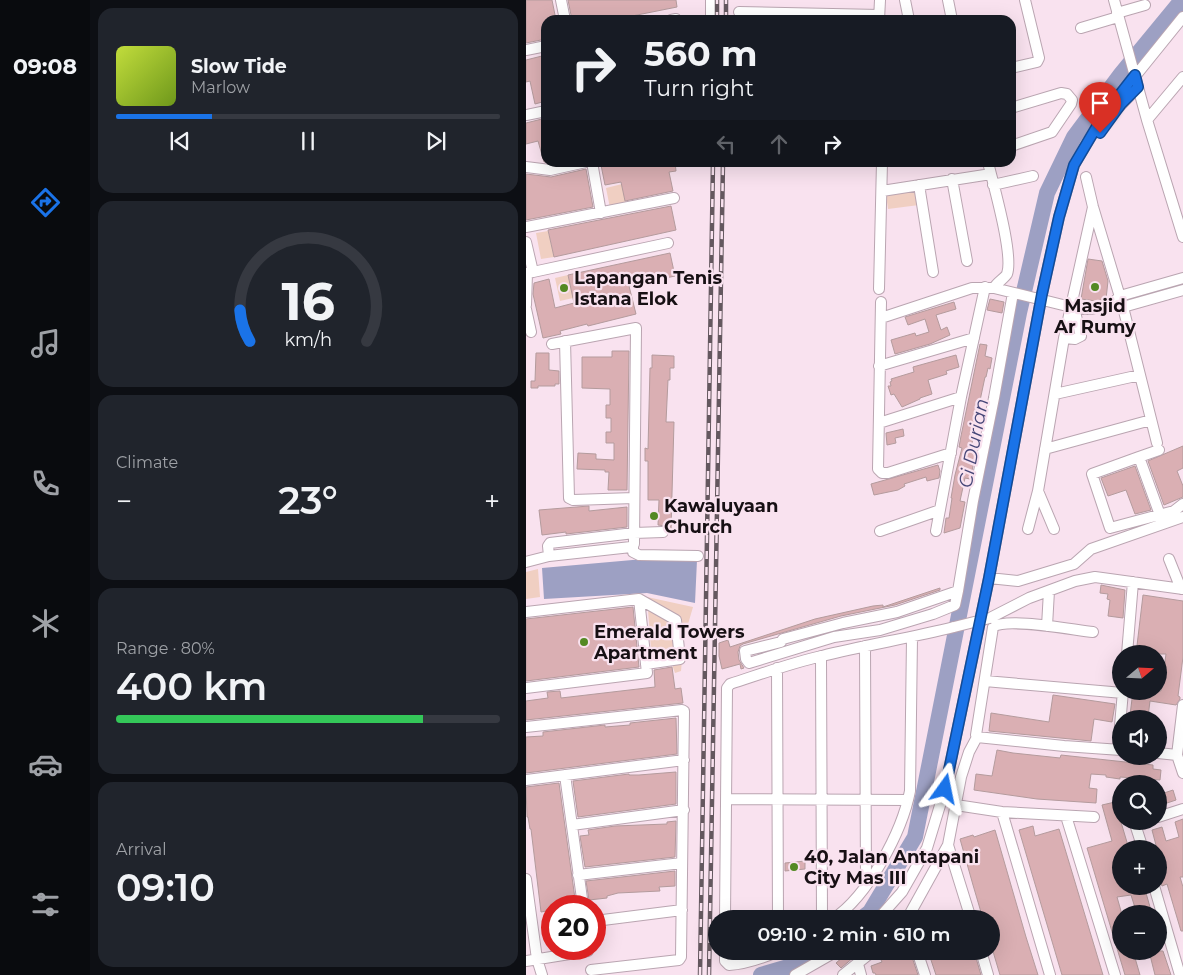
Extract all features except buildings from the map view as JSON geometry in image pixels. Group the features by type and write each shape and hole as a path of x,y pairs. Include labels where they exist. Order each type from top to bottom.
{"street":[{"path":"561,0 564,15"},
{"path":"711,0 711,15"},
{"path":"879,15 880,0"},
{"path":"905,0 908,15"},
{"path":"948,0 951,15"},
{"path":"1016,67 1037,62 1039,58 1025,0"},
{"path":"1114,0 1147,120 1183,237"},
{"path":"1081,28 1145,5"},
{"path":"740,12 810,15"},
{"path":"886,910 902,892 927,848 938,816 989,578 1039,299 1074,165 1103,116 1135,74 1183,17"},
{"path":"526,50 541,47"},
{"path":"1147,120 1183,77"},
{"path":"1091,148 1115,111 1138,87"},
{"path":"1016,107 1061,94 1067,94 1072,100 1052,132 1016,144"},
{"path":"526,115 541,112"},
{"path":"526,166 550,170 564,167"},
{"path":"593,167 601,213"},
{"path":"879,289 882,167"},
{"path":"936,530 974,338 989,287 1004,277 1008,266 1007,247 989,167"},
{"path":"882,191 990,174"},
{"path":"993,185 1033,176"},
{"path":"1086,176 1093,207 1123,307 1158,446 1139,457 1092,474 1110,528 1174,511 1183,504"},
{"path":"952,179 967,261"},
{"path":"920,185 933,272"},
{"path":"526,227 674,198"},
{"path":"1028,529 1038,491 1064,338 1093,207"},
{"path":"526,242 533,272"},
{"path":"526,305 527,274 668,243"},
{"path":"1110,305 1120,296 1183,278"},
{"path":"881,318 972,288 989,287 1072,307 1090,309 1110,305 1123,307 1183,290"},
{"path":"958,591 897,612 819,628 744,652 749,663 834,637 880,630 933,614 955,605 958,591 972,501 1015,293"},
{"path":"881,302 878,469 888,473 951,453"},
{"path":"1064,338 1075,340 1080,336 1072,307"},
{"path":"526,309 531,332"},
{"path":"552,344 636,328 633,552 639,555 698,556"},
{"path":"879,366 974,338"},
{"path":"565,341 569,498 573,500 634,498"},
{"path":"1055,394 1140,375"},
{"path":"879,424 962,397"},
{"path":"1045,449 1151,420"},
{"path":"1139,457 1160,515"},
{"path":"1038,491 1054,529"},
{"path":"880,531 940,510"},
{"path":"989,578 1018,581 1074,564 1091,549 1183,517"},
{"path":"549,556 548,546 550,543 634,533 663,532"},
{"path":"526,562 549,556 633,547"},
{"path":"1169,558 1182,589"},
{"path":"726,910 727,688 730,684 821,656 912,638 990,618 1018,603 1075,581 1095,577 1182,589"},
{"path":"1128,645 1134,582"},
{"path":"1047,626 1049,591"},
{"path":"526,612 639,600 676,620 680,659 646,664"},
{"path":"526,688 647,673 639,600"},
{"path":"912,910 948,845 968,752 977,737 993,627 997,624 1005,623 1093,632"},
{"path":"845,910 889,849 908,800 910,791 912,638"},
{"path":"865,646 866,883"},
{"path":"821,656 822,910"},
{"path":"777,668 778,910"},
{"path":"985,681 1112,691"},
{"path":"1183,704 1177,755 1183,773"},
{"path":"526,728 684,711 684,810 680,959 587,972"},
{"path":"977,737 1112,749"},
{"path":"1167,754 1177,755"},
{"path":"526,780 684,760"},
{"path":"565,774 581,895"},
{"path":"727,799 908,800"},
{"path":"956,805 1002,812 1094,817"},
{"path":"1167,814 1183,809"},
{"path":"572,825 684,810"},
{"path":"1002,812 1050,975"},
{"path":"1066,816 1115,975"},
{"path":"948,845 968,910"},
{"path":"578,874 682,863"},
{"path":"526,879 531,960 542,975"},
{"path":"1157,895 1180,975"},
{"path":"606,920 682,910"},
{"path":"725,960 729,965 757,960"},
{"path":"795,975 821,960"},
{"path":"843,975 863,960"},
{"path":"920,960 925,975"},
{"path":"984,960 988,975"},
{"path":"858,964 861,975"}],"shaded area":[{"path":"622,184 626,204 610,208 606,188"},
{"path":"917,190 919,205 888,209 886,195"},
{"path":"548,231 554,257 541,259 536,233"},
{"name":"Lapangan Tenis Istana Elok","path":"568,275 573,298 560,301 555,278"},
{"path":"538,569 540,597 526,599 526,572"},
{"path":"647,597 693,607 684,638 681,671 675,673 670,659 652,662"}],"water":[{"path":"689,555 697,560 695,603 647,593 544,599 542,568"}],"waterway":[{"name":"Ci Durian","path":"871,910 915,837 1019,313 1047,193 1074,137 1121,74 1182,0"},
{"name":"Ci Durian","path":"761,975 802,963 806,960"}],"railway":[{"path":"717,0 717,15"},
{"path":"726,0 726,15"},
{"path":"700,975 713,167"},
{"path":"709,975 723,167"}],"place":[{"name":"Masjid Ar Rumy","path":"1095,287"},
{"name":"Lapangan Tenis Istana Elok","path":"564,288"},
{"name":"Kawaluyaan Church","path":"654,516"},
{"name":"Emerald Towers Apartment","path":"584,642"},
{"name":"40, Jalan Antapani City Mas III","path":"794,867"}],"route":[{"path":"945,789 989,578 1042,294 1059,217 1074,165 1103,116 1135,75 1138,87 1121,104 1100,133"}]}
